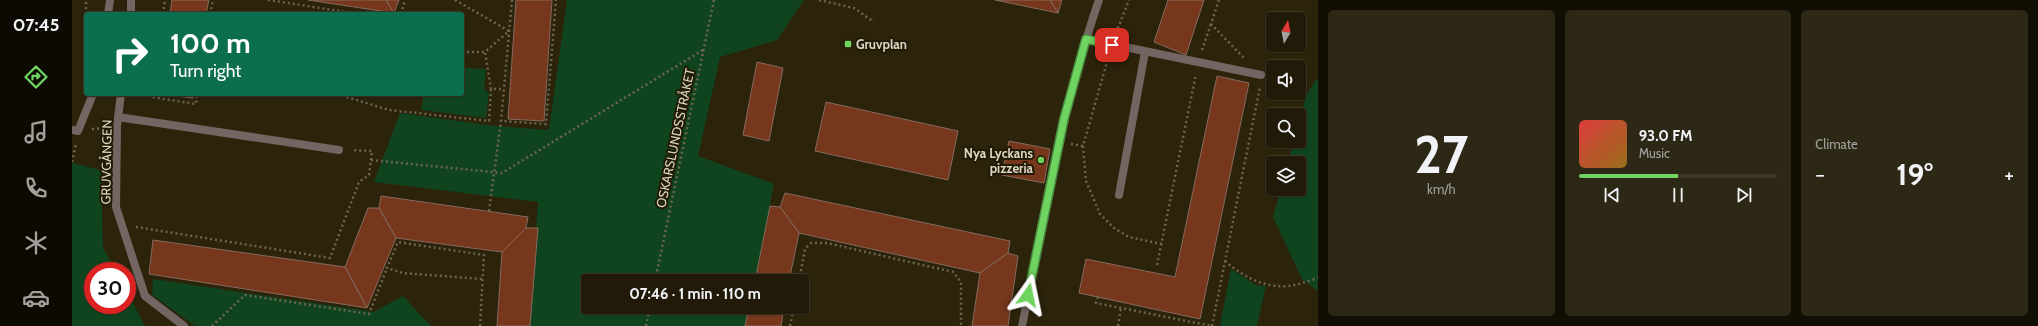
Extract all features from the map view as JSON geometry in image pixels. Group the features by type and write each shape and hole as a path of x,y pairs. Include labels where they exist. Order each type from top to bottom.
{"street":[{"path":"108,12 110,0"},
{"path":"130,12 131,0"},
{"path":"1022,326 1061,141 1064,119 1086,39 1099,0"},
{"path":"1086,39 1261,75"},
{"path":"1119,195 1145,52"},
{"path":"75,130 92,96"},
{"name":"GRUVGÅNGEN","path":"121,96 117,126 116,208 145,296 184,326"},
{"path":"118,117 339,150"}],"path":[{"path":"86,0 86,12"},
{"path":"163,12 165,0"},
{"path":"210,12 213,0"},
{"path":"268,0 347,12"},
{"path":"402,12 406,0"},
{"path":"455,0 510,31"},
{"path":"489,211 501,121 512,0"},
{"path":"501,121 546,124 556,0"},
{"name":"OSKARSLUNDSSTRÅKET","path":"657,274 714,0"},
{"path":"819,0 854,8 874,22"},
{"path":"1129,0 1112,45 1083,146 1086,181 1100,214 1114,228 1129,238 1162,244"},
{"path":"1157,265 1198,63 1219,0"},
{"path":"1098,297 1096,303 1212,326 1260,88 1261,75 1211,24"},
{"path":"464,52 485,52 510,31"},
{"path":"371,160 502,173 703,50"},
{"path":"344,96 389,110 489,121 491,89 485,52"},
{"path":"491,89 504,89"},
{"path":"151,96 196,104 197,96"},
{"path":"72,162 75,130 117,126"},
{"path":"1061,141 1083,146"},
{"path":"122,225 330,258 359,182 369,175 372,151 339,150"},
{"path":"212,326 245,295 369,314 398,242 484,255"},
{"path":"800,274 805,249 811,243 827,243 953,272 961,282 961,326"},
{"path":"480,326 484,250"},
{"path":"1225,261 1237,271 1256,282 1287,286 1318,278"},
{"path":"387,268 403,273 482,279"},
{"path":"1118,326 1121,308"},
{"path":"646,326 649,314"},
{"path":"790,326 793,314"}],"green space":[{"path":"567,0 804,0 777,40 720,57 698,156 774,184 756,274 581,274 581,314 748,314 745,326 529,326 538,202 374,182 400,113 495,126 549,130"},
{"path":"464,68 486,69 484,89 489,93 486,118 422,110 423,96 464,96"},
{"path":"1318,78 1318,291 1302,279 1273,217 1279,196 1306,196 1306,156 1290,156 1292,148 1306,148 1306,108 1303,108 1305,100"},
{"path":"72,163 101,170 103,248 111,262 84,262 84,314 136,314 136,309 145,326 72,326"},
{"path":"1231,269 1256,285 1266,286 1257,326 1220,326"},
{"path":"153,279 374,312 403,296 429,324 434,326 195,326 152,295"}],"building":[{"path":"172,0 209,0 206,12 170,12"},
{"path":"308,0 386,0 393,12"},
{"path":"386,0 399,0 393,12"},
{"path":"516,0 552,0 544,121 508,119"},
{"path":"995,0 1050,0 1058,13"},
{"path":"1050,0 1062,0 1058,13"},
{"path":"1168,0 1204,0 1186,55 1154,42"},
{"path":"757,62 783,68 769,141 743,135"},
{"path":"1217,76 1249,83 1200,319 1079,293 1086,259 1175,277"},
{"path":"178,96 193,96 193,98"},
{"path":"826,102 958,131 948,180 815,151"},
{"path":"1009,141 1050,149 1044,183 1002,175"},
{"path":"785,193 1010,241 1008,253 980,273 799,233 780,207"},
{"path":"381,196 528,217 526,228 502,252 396,238 379,208"},
{"path":"770,206 780,207 799,233 790,274 756,274"},
{"path":"368,208 379,208 396,238 367,308 345,267"},
{"path":"526,228 538,228 530,326 497,326 502,252"},
{"path":"153,240 345,267 367,308 149,274"},
{"path":"1008,253 1018,256 1008,326 972,326 980,273"},
{"path":"748,314 783,314 781,326 745,326"}],"place":[{"name":"Gruvplan","path":"848,44"},
{"name":"Nya Lyckans pizzeria","path":"1041,160"}],"route":[{"path":"1028,295 1061,141 1064,119 1086,39 1112,45"}]}
